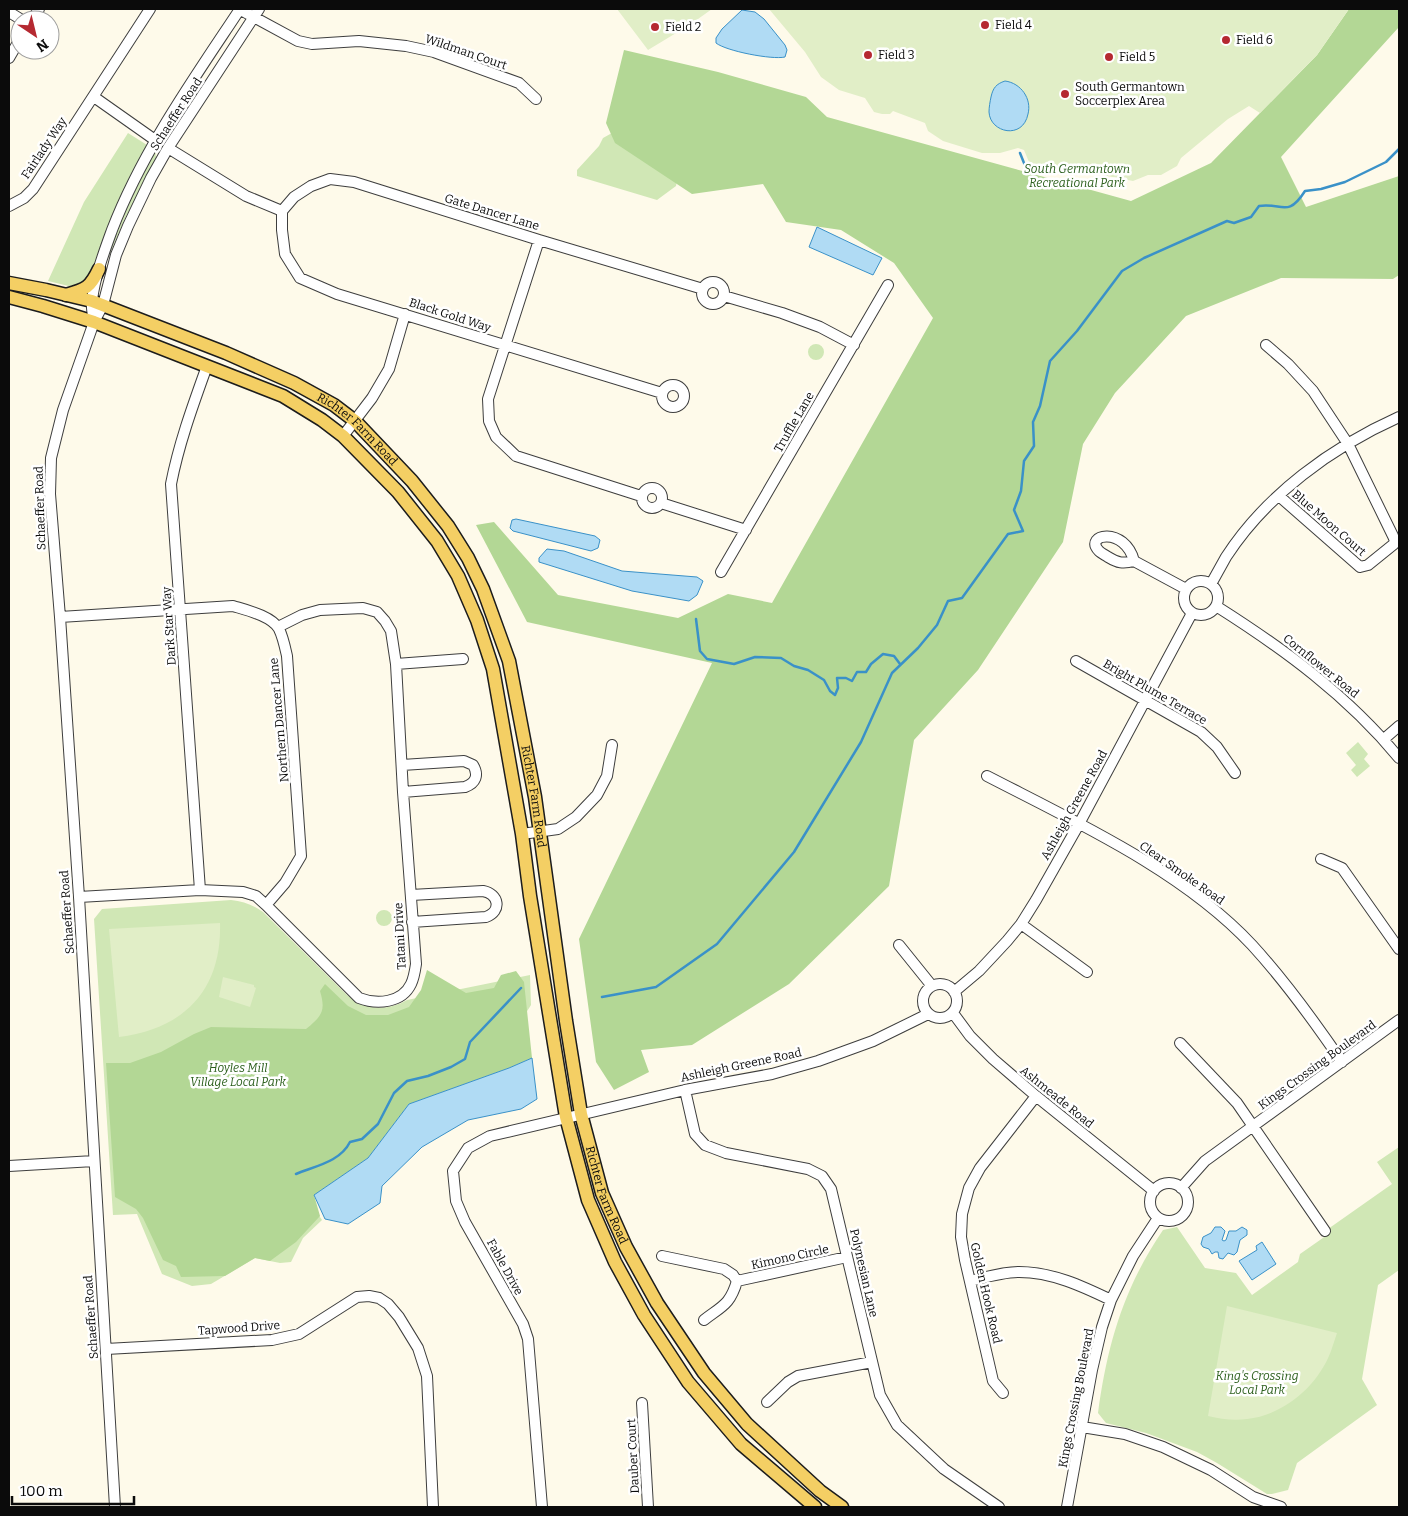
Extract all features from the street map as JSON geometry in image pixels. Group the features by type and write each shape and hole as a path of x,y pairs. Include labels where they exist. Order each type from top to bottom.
{"main road":[{"path":"66,295 86,288 93,281 99,269"},
{"name":"Richter Farm Road","path":"9,283 97,303 226,353 294,383 334,405 354,421 412,481 448,526 468,558 483,588 509,661 526,742 581,1114 602,1193 626,1247 657,1303 704,1373 747,1424 820,1491 842,1507"},
{"name":"Richter Farm Road","path":"9,297 94,322 283,396 322,420 343,436 398,492 436,541 458,576 477,620 493,669 522,834 530,896 566,1118 588,1200 615,1262 644,1315 688,1382 741,1444 816,1507"}],"street":[{"name":"Fairlady Way","path":"9,206 24,198 33,188 150,9"},
{"name":"Wildman Court","path":"239,9 256,13 298,41 312,44 359,41 406,46 434,52 519,83 536,99"},
{"name":"Schaeffer Road","path":"115,1507 79,897 50,494 52,458 63,410 94,322 99,269 105,248 126,195 155,140 239,9"},
{"name":"Schaeffer Road","path":"97,303 128,226 151,178 168,148 256,13"},
{"path":"94,97 155,140"},
{"path":"168,148 246,196 282,212"},
{"name":"Gate Dancer Lane","path":"282,212 294,197 311,186 330,179 354,182 703,289"},
{"name":"Black Gold Way","path":"282,212 285,254 300,278 337,294 662,392"},
{"path":"539,240 488,399 489,421 496,437 516,456 641,496"},
{"name":"Gate Dancer Lane","path":"709,283 718,283 724,289 724,296 720,302 709,303 703,297 703,289 709,283"},
{"name":"Truffle Lane","path":"721,572 888,285"},
{"name":"Gate Dancer Lane","path":"724,296 782,313 820,327 854,345"},
{"path":"343,436 372,398 389,369 405,314"},
{"path":"1266,345 1288,364 1313,391 1348,444"},
{"name":"Dark Star Way","path":"200,890 171,484 175,462 187,421 207,366"},
{"path":"1211,584 1227,556 1260,514 1279,496 1308,471 1348,444 1399,417"},
{"name":"Blue Moon Court","path":"1279,496 1360,568 1390,548 1395,541 1348,444"},
{"path":"655,488 661,493 661,503 658,506 649,508 643,503 641,496 647,489 655,488"},
{"path":"661,503 746,530"},
{"path":"1134,561 1186,589"},
{"path":"1200,580 1211,584 1218,596 1216,606 1208,613 1197,615 1192,613 1183,600 1186,589 1190,584 1200,580"},
{"path":"60,617 233,606 252,611 278,627"},
{"name":"Cornflower Road","path":"1216,606 1305,667 1343,699 1384,739 1399,758"},
{"name":"Tatani Drive","path":"79,897 200,890 243,892 256,896 266,905 359,998 374,1002 393,1000 402,995 410,986 416,964 403,792 396,664 391,631 386,621 377,612 363,608 320,610 302,615 278,627"},
{"name":"Ashleigh Greene Road","path":"954,992 979,971 1007,942 1021,924 1079,824 1192,613"},
{"name":"Northern Dancer Lane","path":"266,905 285,883 301,856 287,656 278,627"},
{"path":"396,664 463,659"},
{"name":"Bright Plume Terrace","path":"1076,661 1201,732 1217,747 1235,773"},
{"path":"1384,739 1399,726"},
{"path":"522,834 558,828 576,817 597,795 607,776 612,745"},
{"path":"402,765 464,761 473,764 476,772 475,780 465,787 403,792"},
{"name":"Clear Smoke Road","path":"987,776 1126,850 1165,874 1202,901 1251,944 1288,986 1308,1011 1342,1062"},
{"path":"1321,860 1342,868 1399,949"},
{"path":"411,895 483,891 494,895 497,904 493,913 486,917 412,922"},
{"path":"1021,924 1087,972"},
{"path":"899,945 932,986"},
{"path":"943,984 951,987 954,992 958,1003 953,1013 945,1018 936,1018 928,1014 923,1001 926,993 932,986 943,984"},
{"name":"Ashmeade Road","path":"953,1013 970,1036 993,1059 1154,1191"},
{"name":"Ashleigh Greene Road","path":"566,1118 685,1090 772,1074 818,1061 873,1041 928,1014"},
{"name":"Kings Crossing Boulevard","path":"1181,1188 1205,1161 1399,1020"},
{"path":"1180,1043 1237,1103 1325,1231"},
{"name":"Polynesian Lane","path":"685,1090 695,1134 705,1145 726,1154 808,1169 822,1176 831,1189 880,1395 897,1425 944,1469 999,1507"},
{"name":"Golden Hook Road","path":"1003,1393 993,1381 970,1281 961,1238 962,1214 969,1188 980,1168 1036,1096"},
{"name":"Fable Drive","path":"542,1507 528,1340 523,1324 465,1222 456,1201 453,1171 468,1148 490,1136 566,1118"},
{"path":"9,1166 94,1160"},
{"path":"1170,1183 1181,1188 1185,1193 1188,1205 1182,1216 1170,1221 1158,1218 1151,1208 1151,1196 1154,1191 1158,1187 1170,1183"},
{"name":"Kings Crossing Boulevard","path":"1067,1507 1102,1326 1111,1300 1133,1256 1158,1218"},
{"name":"Kimono Circle","path":"662,1256 724,1269 733,1275 737,1281 733,1295 728,1302 704,1320"},
{"name":"Kimono Circle","path":"737,1281 847,1257"},
{"path":"970,1281 1018,1272 1039,1273 1060,1278 1111,1300"},
{"name":"Tapwood Drive","path":"106,1349 272,1340 300,1334 357,1297 369,1296 379,1298 388,1304 399,1318 418,1348 427,1376 433,1507"},
{"path":"767,1402 788,1382 798,1376 872,1362"},
{"name":"Dauber Court","path":"642,1404 648,1507"},
{"path":"1082,1427 1125,1434 1163,1447 1211,1470 1253,1497 1281,1507"}],"green space":[{"name":"Field 2","path":"617,9 712,9 648,50"},
{"name":"South Germantown Soccerplex Area","path":"769,9 1349,9 1317,55 1260,113 1249,106 1228,119 1181,158 1177,166 1161,175 1148,175 1133,181 1071,169 1060,170 1044,167 1029,162 1024,150 1018,148 1000,153 982,153 943,141 928,131 925,123 893,111 890,114 874,112 865,98 839,90 821,77 805,52"},
{"name":"South Germantown Recreational Park","path":"1349,9 1399,9 1399,27 1281,157 1306,207 1399,176 1399,275 1393,279 1281,278 1186,316 1115,393 1083,444 1063,542 978,670 914,740 889,886 789,984 692,1045 641,1050 649,1072 614,1090 596,1062 579,939 712,663 527,622 476,525 494,522 558,595 678,618 728,594 772,603 933,318 894,263 841,230 786,222 763,184 692,194 615,143 606,123 624,50 718,72 806,97 827,117 1131,201 1211,163 1317,55"},
{"path":"621,128 679,170 676,186 657,200 577,176 577,170 599,146 603,138"},
{"path":"128,133 155,150 157,163 126,216 97,284 85,290 48,281 84,202"},
{"path":"816,344 824,352 816,360 808,352"},
{"path":"1358,742 1368,754 1364,759 1370,766 1357,777 1351,770 1356,765 1346,753"},
{"name":"Hoyles Mill Village Local Park","path":"231,900 248,904 263,912 347,995 361,1004 384,1008 407,1000 530,975 531,1005 500,1054 402,1099 315,1184 310,1202 322,1220 303,1238 291,1262 280,1263 255,1258 211,1284 192,1286 162,1274 137,1214 113,1215 94,919 102,909"},
{"path":"381,910 387,910 392,915 390,924 381,926 376,921 376,915"},
{"path":"220,923 219,947 214,968 206,986 195,1002 180,1015 162,1025 142,1033 119,1037 109,929"},
{"name":"Hoyles Mill Village Local Park","path":"427,970 466,993 494,988 501,975 516,971 524,982 532,1058 409,1104 368,1158 314,1195 320,1216 296,1242 270,1261 255,1258 225,1276 181,1277 176,1266 163,1260 143,1218 136,1209 115,1197 106,1063 130,1063 161,1052 211,1027 306,1029 321,1013 323,1004 320,991 325,984 348,1006 366,1015 388,1015 409,1007 421,990"},
{"path":"223,977 254,985 256,988 250,1007 219,997"},
{"name":"King's Crossing Local Park","path":"1399,1147 1399,1270 1378,1285 1362,1379 1377,1405 1297,1463 1288,1490 1267,1494 1197,1452 1146,1433 1106,1423 1098,1413 1112,1340 1119,1317 1138,1273 1149,1251 1163,1230 1177,1227 1205,1268 1236,1273 1252,1295 1298,1262 1300,1254 1330,1233 1328,1229 1392,1184 1377,1162"},
{"path":"1227,1306 1337,1333 1331,1351 1318,1376 1298,1397 1274,1412 1242,1420 1208,1416"}],"water":[{"path":"742,10 755,12 764,19 785,45 787,50 785,57 749,54 729,49 716,43 716,38 722,29"},
{"path":"1005,81 1011,82 1020,88 1027,97 1029,108 1025,122 1020,128 1007,131 995,125 989,112 994,89"},
{"path":"817,227 882,258 873,275 809,247"},
{"path":"516,519 595,536 600,540 598,548 591,551 513,531 510,528 512,520"},
{"path":"547,549 564,551 622,571 697,577 703,581 697,595 689,601 632,591 539,562 539,558"},
{"path":"532,1058 537,1099 521,1109 468,1120 422,1147 382,1186 380,1203 348,1224 325,1219 314,1195 368,1158 409,1104"},
{"path":"1215,1227 1221,1227 1225,1231 1222,1240 1224,1241 1229,1231 1236,1231 1242,1227 1247,1230 1247,1235 1240,1240 1237,1252 1234,1255 1228,1253 1223,1259 1219,1258 1218,1252 1212,1254 1209,1249 1203,1247 1201,1244 1203,1237 1211,1233"},
{"path":"1262,1242 1276,1264 1252,1280 1239,1261 1257,1250 1256,1246"}],"waterway":[{"path":"602,997 656,987 717,944 794,852 861,742 892,673 918,648 937,625 948,601 962,598 1008,534 1023,531 1014,510 1021,491 1024,461 1034,446 1033,422 1040,406 1050,361 1077,331 1122,271 1144,258 1227,221 1234,223 1251,217 1259,206 1289,207 1299,200 1305,191 1321,189 1345,182 1386,162 1399,149"},
{"path":"1020,153 1026,168"},
{"path":"696,619 700,651 707,659 734,664 755,657 781,658 794,666 808,670 824,680 830,691 835,695 838,688 837,678 846,678 852,681 857,672 866,672 871,664 883,654 894,656 900,664"},
{"path":"296,1174 334,1159 346,1149 350,1142 362,1139 378,1124 394,1093 407,1081 428,1076 465,1059 470,1042 521,988"}],"place":[{"name":"Field 4","path":"985,25"},
{"name":"Field 2","path":"655,27"},
{"name":"Field 6","path":"1226,40"},
{"name":"Field 3","path":"868,55"},
{"name":"Field 5","path":"1109,57"},
{"name":"South Germantown Soccerplex Area","path":"1065,94"}]}
